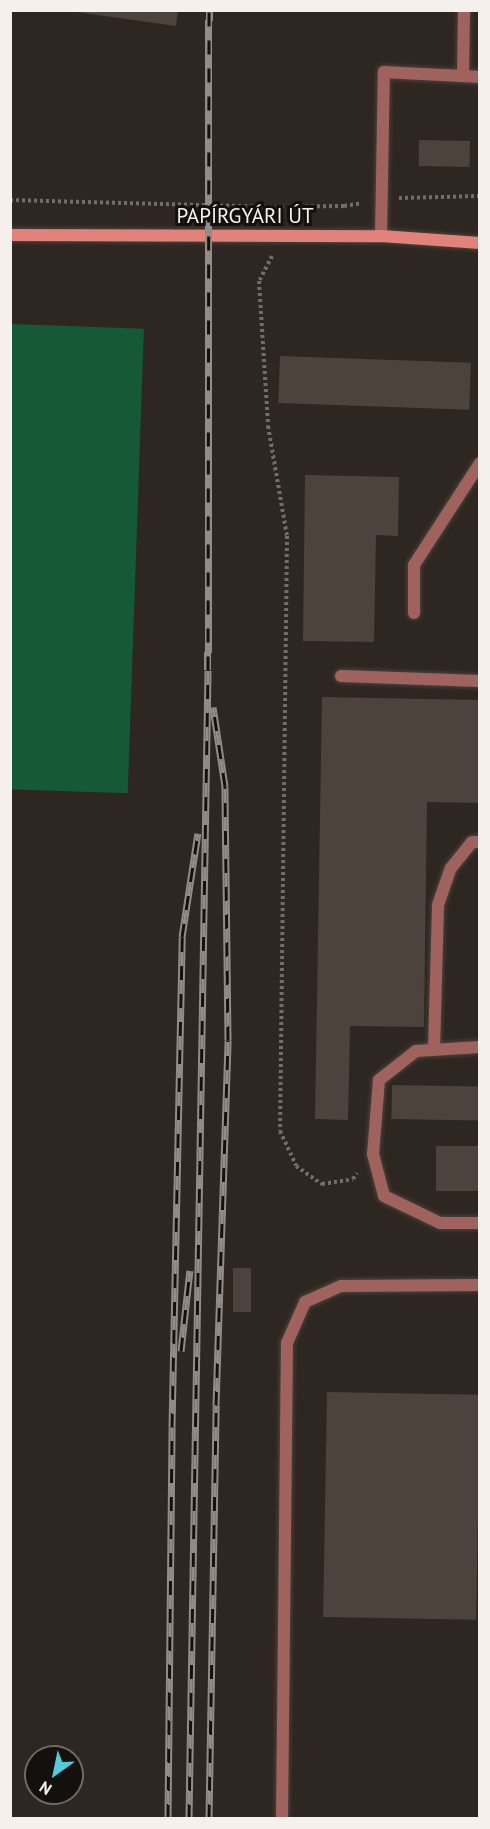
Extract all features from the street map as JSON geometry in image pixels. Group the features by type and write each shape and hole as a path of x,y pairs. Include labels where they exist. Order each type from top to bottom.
{"street":[{"name":"PAPÍRGYÁRI ÚT","path":"10,235 381,236 480,243"}],"lane":[{"path":"463,76 464,10"},
{"path":"381,236 384,72 480,77"},
{"path":"414,613 414,565 480,463"},
{"path":"341,676 480,681"},
{"path":"434,1050 438,905 451,868 472,842 480,842"},
{"path":"480,1047 416,1050 379,1080 373,1154 384,1196 440,1223 480,1223"},
{"path":"282,1818 287,1343 305,1302 341,1286 480,1285"}],"path":[{"path":"10,200 269,207 344,206 416,196 480,196"},
{"path":"292,235 271,258 259,282 268,426 287,536 280,1131 296,1166 322,1184 353,1179 373,1154"}],"green space":[{"path":"11,324 144,329 128,793 10,789"}],"building":[{"path":"62,10 178,10 176,26"},
{"path":"419,140 470,141 470,167 419,166"},
{"path":"280,356 471,363 469,410 278,403"},
{"path":"305,475 399,477 398,536 376,535 374,642 303,641"},
{"path":"322,697 480,700 480,803 427,802 424,1027 350,1026 348,1120 315,1119"},
{"path":"392,1085 480,1087 479,1121 391,1119"},
{"path":"436,1146 480,1146 480,1191 436,1191"},
{"path":"233,1268 251,1268 251,1312 233,1312"},
{"path":"327,1392 480,1395 476,1620 323,1617"}],"railway":[{"path":"189,1818 208,670 209,10"},
{"path":"209,1818 216,1405 228,1040 225,786 213,707"},
{"path":"168,1818 172,1427 182,937 198,833"},
{"path":"181,1351 190,1270"}]}
